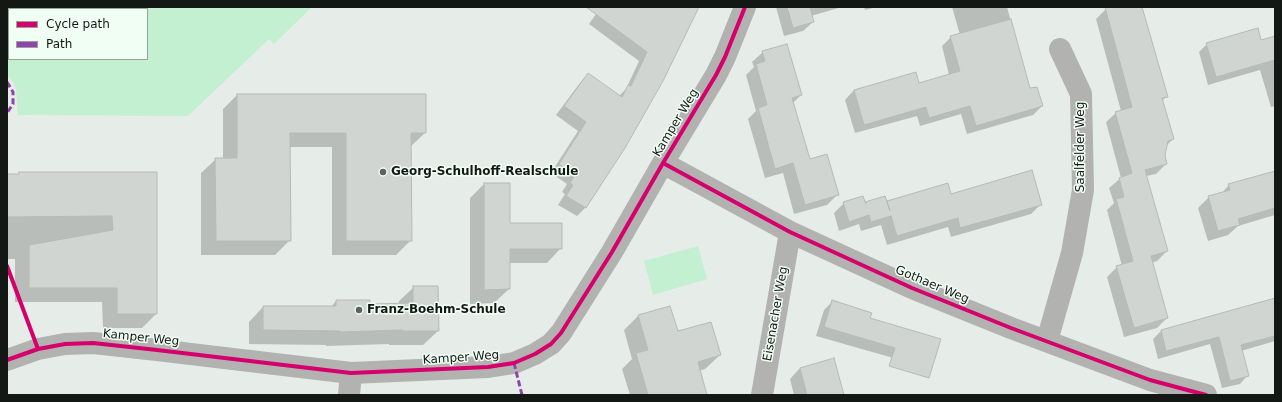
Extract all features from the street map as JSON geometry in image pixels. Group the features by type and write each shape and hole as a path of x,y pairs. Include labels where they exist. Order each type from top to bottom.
{"street":[{"name":"Kamper Weg","path":"7,360 38,349 65,344 93,343 351,373 488,367 514,363 535,354 551,344 561,333 612,252 716,75 745,7"},
{"name":"Saalfelder Weg","path":"1047,341 1072,253 1082,190 1081,94 1060,49"},
{"name":"Gothaer Weg","path":"663,163 790,232 951,304 1047,341 1149,388 1206,395"},
{"name":"Eisenacher Weg","path":"762,395 790,232"},
{"path":"349,395 351,373"}],"green space":[{"path":"7,7 312,7 274,44 269,39 188,116 18,115 16,89 13,82 7,75"},
{"path":"698,246 707,279 653,295 644,261"}],"building":[{"path":"586,7 699,7 663,81 625,148 586,208 566,196 573,185 570,183 575,175 559,164 586,122 564,106 588,73 622,97 628,85 631,86 647,52"},
{"path":"787,7 810,7 814,22 793,28"},
{"path":"1105,7 1142,7 1168,97 1162,98 1174,139 1168,141 1165,155 1167,164 1145,170 1168,251 1151,256 1168,318 1134,328 1116,266 1133,261 1116,199 1124,197 1119,178 1132,173 1115,112 1132,107"},
{"path":"1011,19 1030,88 1037,87 1043,106 976,126 970,106 929,118 926,107 864,125 854,90 916,72 919,83 960,71 950,36"},
{"path":"1258,28 1261,40 1275,36 1275,60 1216,77 1206,43"},
{"path":"787,44 802,95 792,98 810,159 827,154 839,195 805,205 793,163 775,169 758,108 767,105 756,64 765,61 762,51"},
{"path":"237,94 426,94 426,133 411,133 412,241 346,241 346,133 290,133 291,241 216,241 215,158 237,158"},
{"path":"1032,170 1042,205 960,228 958,218 897,236 891,216 871,222 869,215 849,222 843,202 863,196 865,202 885,196 890,211 887,201 948,183 951,194"},
{"path":"1275,171 1275,208 1238,219 1240,225 1218,231 1208,196 1230,190 1228,184"},
{"path":"19,172 157,172 157,314 117,314 117,288 29,288 29,245 113,230 112,216 7,217 7,174 19,174"},
{"path":"484,183 510,183 510,223 562,223 562,249 510,249 510,289 484,290"},
{"path":"413,286 438,286 439,331 403,330 340,332 263,330 263,306 336,306 336,300 370,300 370,304 413,303"},
{"path":"1275,298 1275,336 1241,345 1249,376 1230,381 1219,337 1166,351 1161,330"},
{"path":"832,300 872,313 870,318 941,339 929,378 889,366 895,348 824,327"},
{"path":"670,306 678,331 711,322 721,355 698,362 707,395 648,395 636,353 648,350 638,315"},
{"path":"834,358 844,395 807,395 800,368"}],"marked path":[{"path":"7,82 13,92 13,104 7,113"},
{"path":"514,363 522,395"}],"cycle path":[{"path":"7,360 38,349 65,344 93,343 351,373 488,367 514,363 535,354 551,344 561,333 612,252 716,75 725,57 745,7"},
{"path":"663,163 790,232 912,288 1011,328 1150,380 1206,395"},
{"path":"7,266 38,349"}],"place":[{"name":"Georg-Schulhoff-Realschule","path":"383,172"},
{"name":"Franz-Boehm-Schule","path":"359,310"}]}
